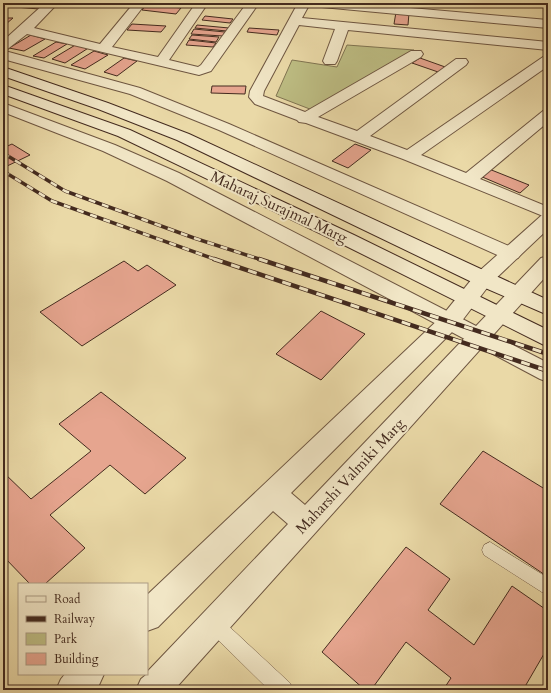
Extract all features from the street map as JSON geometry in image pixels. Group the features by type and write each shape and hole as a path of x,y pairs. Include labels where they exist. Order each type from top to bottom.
{"street":[{"path":"3,48 25,30 52,3"},
{"path":"104,48 140,3"},
{"path":"161,62 202,3"},
{"path":"25,30 195,71 206,68 253,3"},
{"path":"307,3 303,5 296,21 257,91 256,97 267,104 304,119 409,156 548,213"},
{"path":"314,3 548,24"},
{"path":"296,21 548,46"},
{"path":"330,61 343,25"},
{"path":"304,119 416,54"},
{"path":"3,55 135,91 224,127 511,254"},
{"path":"409,156 548,60"},
{"path":"358,138 461,62"},
{"name":"Maharaj Surajmal Marg","path":"3,71 19,78 103,106 183,137 483,280 548,308"},
{"name":"Maharaj Surajmal Marg","path":"3,89 124,133 467,298 548,339"},
{"path":"3,107 76,134 172,177 480,336 548,373"},
{"path":"468,180 548,114"},
{"path":"76,134 94,122"},
{"path":"148,615 450,321 483,280 548,219"},
{"name":"Maharshi Valmiki Marg","path":"152,690 480,336 516,294 546,267"},
{"path":"272,494 307,523"},
{"path":"72,690 87,675"}],"lane":[{"path":"490,550 548,588"},
{"path":"214,624 277,688"}],"green space":[{"path":"347,45 414,50 315,111 276,96 292,60 337,67"}],"building":[{"path":"3,3 44,3 39,9 3,6"},
{"path":"147,4 181,8 176,14 142,10"},
{"path":"396,12 409,13 408,25 394,24"},
{"path":"205,16 233,19 230,23 202,20"},
{"path":"3,18 13,18 6,24 3,24"},
{"path":"132,24 166,26 161,32 127,30"},
{"path":"197,25 229,28 227,31 195,28"},
{"path":"249,28 279,30 277,35 247,32"},
{"path":"194,29 225,32 223,36 191,34"},
{"path":"31,35 45,39 24,51 9,48"},
{"path":"192,35 219,37 216,42 189,39"},
{"path":"189,40 216,43 213,47 186,45"},
{"path":"56,42 67,44 44,58 33,56"},
{"path":"77,44 90,47 65,63 52,59"},
{"path":"94,51 108,55 85,69 71,65"},
{"path":"124,58 137,61 117,76 104,72"},
{"path":"420,58 448,68 441,73 412,63"},
{"path":"212,86 246,86 245,94 211,93"},
{"path":"12,144 30,155 3,168 3,148"},
{"path":"355,144 371,150 348,168 332,161"},
{"path":"489,169 529,185 520,193 480,176"},
{"path":"124,261 138,271 147,265 176,285 82,346 40,312"},
{"path":"321,311 365,334 321,380 276,354"},
{"path":"101,392 186,458 145,494 110,465 50,515 85,548 46,583 29,583 3,556 3,472 31,499 91,451 59,424"},
{"path":"483,451 548,491 548,577 440,504"},
{"path":"406,547 450,579 428,610 474,645 512,586 548,611 548,647 523,690 443,690 451,678 406,642 371,690 365,690 322,652"}],"railway":[{"path":"3,153 65,191 194,238 262,260"},
{"path":"3,171 52,201 217,260"},
{"path":"214,259 548,371"},
{"path":"259,259 548,354"}]}
